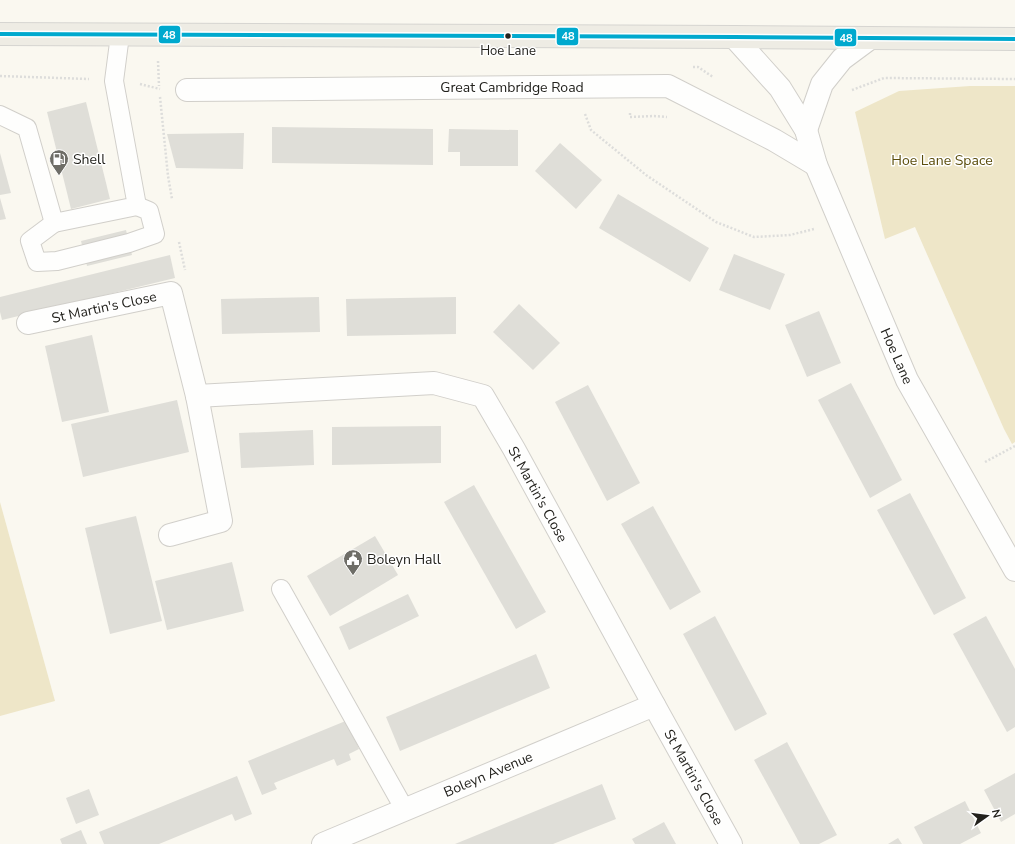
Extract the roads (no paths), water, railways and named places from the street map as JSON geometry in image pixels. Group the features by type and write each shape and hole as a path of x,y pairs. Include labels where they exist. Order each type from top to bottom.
{"highway":[{"path":"0,34 1015,39"}],"street":[{"name":"Hoe Lane","path":"734,37 780,88 806,130 816,165 907,380 1015,570"},
{"path":"806,130 822,84 842,60 869,39"},
{"name":"Great Cambridge Road","path":"187,90 668,86 774,140 816,165"},
{"name":"St Martin's Close","path":"28,323 171,293 197,396 222,520 170,535"},
{"name":"St Martin's Close","path":"197,396 434,383 483,396 514,449 731,844"},
{"name":"Boleyn Avenue","path":"323,844 654,705"}],"lane":[{"path":"120,35 114,81 137,206"},
{"path":"0,115 27,128 54,223"},
{"path":"137,206 148,212 155,234 129,243 57,261 37,262 30,241 54,223 137,206"},
{"path":"281,589 405,810"}],"place":[{"name":"Hoe Lane","path":"508,36"},
{"name":"Shell","path":"59,176"},
{"name":"Boleyn Hall","path":"353,576"}],"park label":[{"name":"Hoe Lane Space","path":"942,160"}]}
